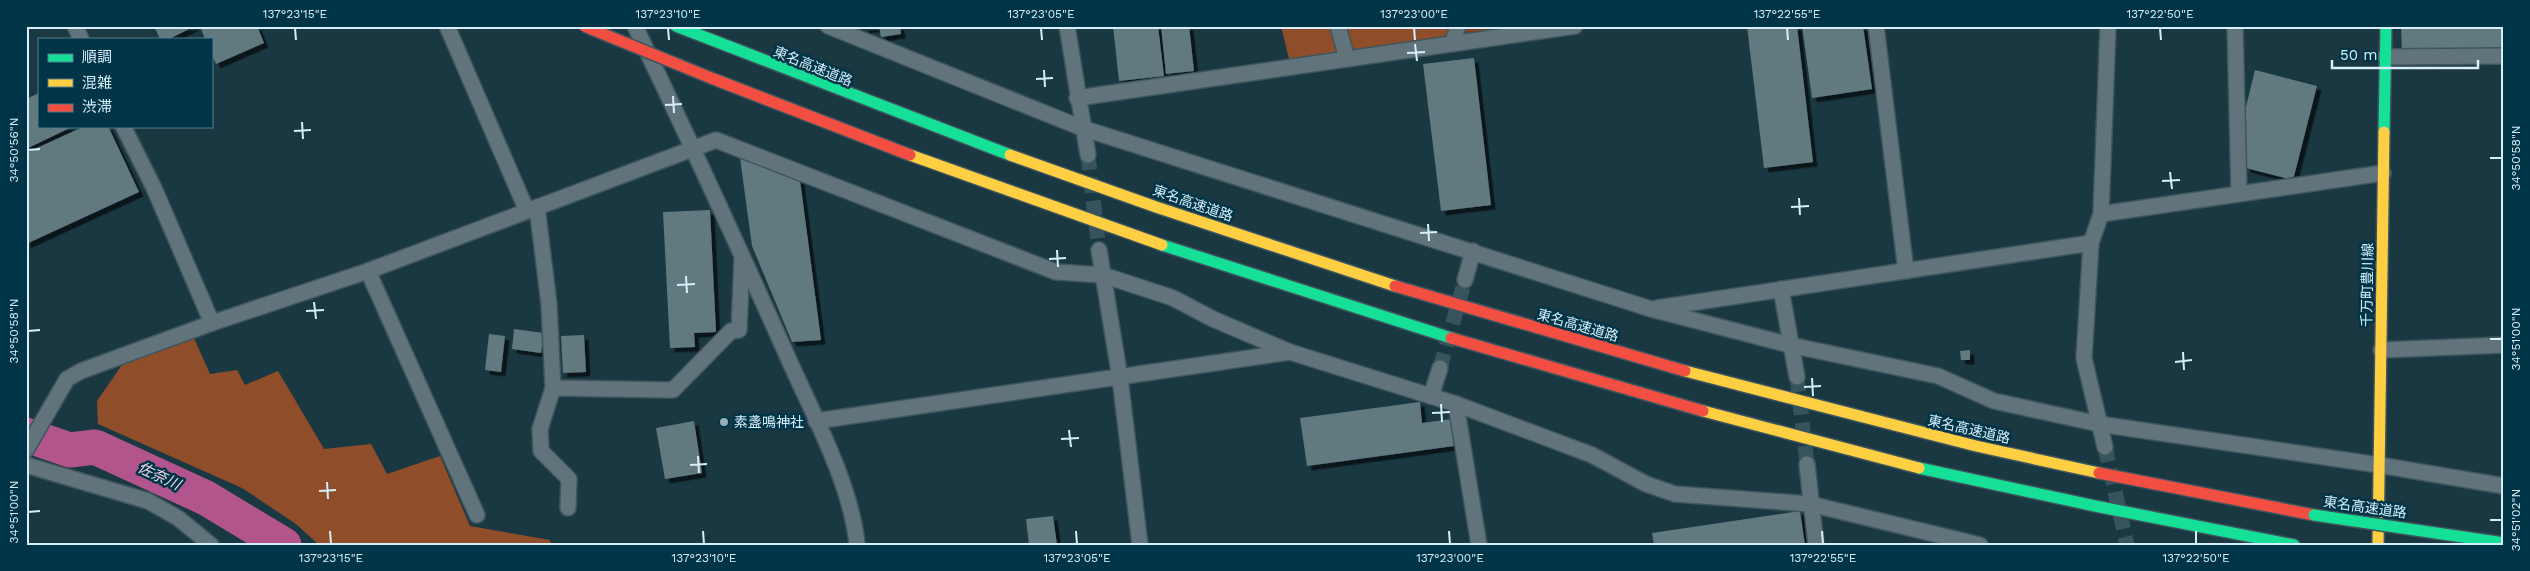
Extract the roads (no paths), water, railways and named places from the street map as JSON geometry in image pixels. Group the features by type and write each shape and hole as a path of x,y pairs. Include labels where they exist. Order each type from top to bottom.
{"main road":[{"path":"584,26 825,124 1014,193 1222,266 1474,347 1762,428 1973,480 2294,545"},
{"name":"東名高速道路","path":"676,26 837,92 1026,162 1234,233 1485,314 1770,395 1978,447 2314,515 2504,543"},
{"name":"千万町豊川線","path":"2378,545 2386,26"}],"street":[{"path":"74,26 80,38"},
{"path":"446,26 532,209 549,304 553,388 540,429 541,451 569,479 568,508"},
{"path":"635,26 742,254 816,421 844,490 856,545"},
{"path":"828,26 1082,128 1651,309 1790,345 1938,376 1994,401 2099,424 2379,465 2504,486"},
{"path":"1067,26 1077,98 1088,155"},
{"path":"1338,26 1347,59"},
{"path":"1452,44 1458,26"},
{"path":"1077,98 1575,26"},
{"path":"1876,26 1906,271"},
{"path":"2105,447 2084,358 2091,243 2101,214 2108,26"},
{"path":"2235,26 2239,193"},
{"path":"2386,57 2504,56"},
{"path":"124,128 154,188 212,323"},
{"path":"26,450 67,379 81,371 212,323 368,271 716,140 1056,272 1103,275 1173,298 1213,319 1290,352 1456,404 1592,455 1646,484 1675,494 1810,504 1980,545"},
{"path":"2101,214 2383,173"},
{"path":"1651,309 2091,243"},
{"path":"1099,250 1120,378 1140,545"},
{"path":"1465,280 1473,251"},
{"path":"553,388 673,390 731,330 739,330 742,254"},
{"path":"368,271 477,515"},
{"path":"1781,289 1797,377"},
{"path":"2381,350 2504,345"},
{"path":"816,421 1290,352"},
{"path":"1431,396 1440,368"},
{"path":"1456,404 1479,545"},
{"path":"1807,464 1816,545"},
{"path":"26,465 148,501 178,518 210,545"}],"waterway":[{"name":"佐奈川","path":"26,435 70,450 95,447 206,498 284,545"}],"tunnel":[{"path":"1088,155 1099,250"},
{"path":"1440,368 1465,280"},
{"path":"1797,377 1807,464"},
{"path":"2105,447 2127,545"}],"place":[{"name":"素盞鳴神社","path":"724,422"}]}
